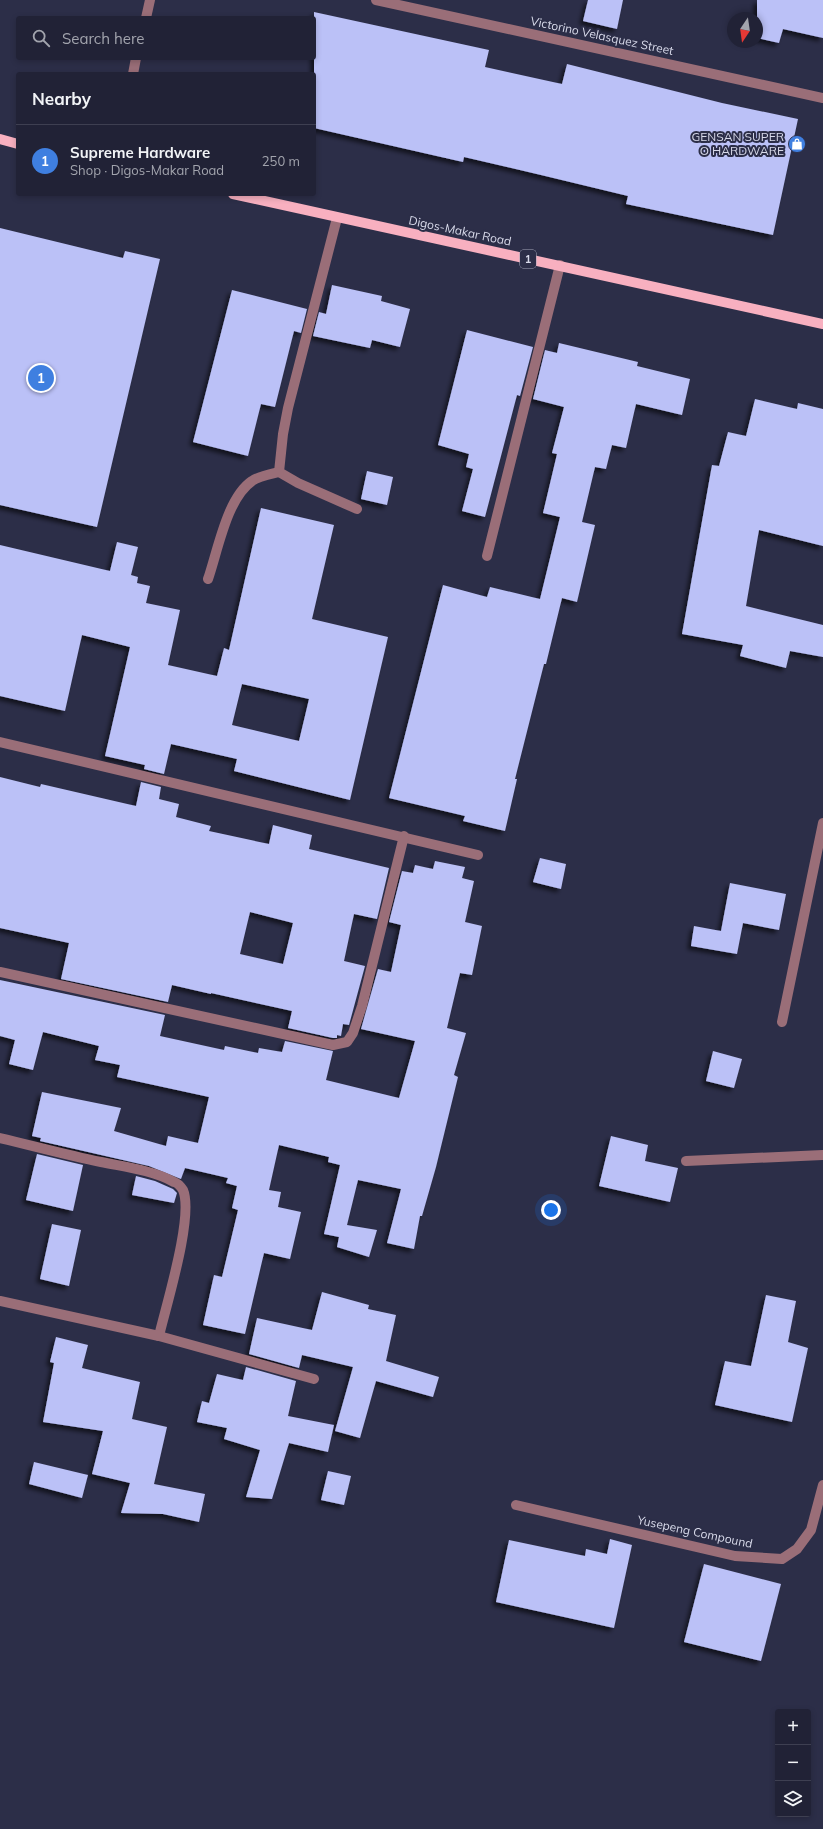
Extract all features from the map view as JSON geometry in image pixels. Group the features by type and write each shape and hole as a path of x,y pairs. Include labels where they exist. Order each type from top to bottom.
{"main road":[{"path":"0,139 16,143"},
{"name":"Digos-Makar Road","path":"241,196 823,324"}],"street":[{"path":"146,16 150,0"},
{"name":"Victorino Velasquez Street","path":"376,0 823,98"},
{"path":"133,72 136,60"},
{"path":"279,472 283,434 288,408 337,218"},
{"path":"486,556 560,265"},
{"path":"208,579 232,506 240,491 253,480 279,472 298,483 357,509"},
{"path":"0,742 404,836 478,855"},
{"path":"782,1022 823,823"},
{"path":"0,972 333,1045 347,1042 354,1033 362,1006 404,836"},
{"path":"0,1138 162,1176 176,1182 182,1189 185,1199 184,1222 175,1273 158,1336"},
{"path":"686,1161 823,1155"},
{"path":"0,1301 158,1336 314,1379"},
{"name":"Yusepeng Compound","path":"516,1505 735,1556 782,1559 797,1549 811,1530 823,1485"}],"building":[{"path":"588,0 623,0 617,29 583,21"},
{"path":"757,0 823,0 823,38 783,29 779,43 763,39 763,12 757,12"},
{"path":"314,12 489,50 485,67 562,84 567,64 722,103 798,119 773,235 626,204 628,196 464,157 463,162 316,128 316,72 314,72 314,60 316,60 316,16 314,16"},
{"path":"0,228 123,258 125,251 160,259 97,527 0,505"},
{"path":"332,285 382,296 381,301 410,309 400,347 372,340 370,348 313,336 319,312 326,314"},
{"path":"232,290 307,309 301,333 294,331 275,407 261,404 248,456 193,442"},
{"path":"467,330 533,347 520,396 517,395 485,517 462,511 473,469 466,467 469,454 438,445"},
{"path":"559,343 638,362 637,366 690,379 682,415 636,404 626,448 612,445 606,469 595,467 582,522 595,525 577,602 562,598 515,779 517,779 505,831 463,821 465,816 389,798 443,585 487,597 490,587 540,599 560,517 543,513 557,454 552,453 564,407 533,399 545,350 557,353"},
{"path":"755,399 797,409 798,403 823,409 823,546 759,530 746,606 823,625 823,657 790,651 786,668 740,656 743,645 682,634 712,465 719,466 728,432 746,436"},
{"path":"367,471 393,477 387,505 361,499"},
{"path":"261,508 334,525 312,619 388,637 350,800 234,771 237,759 171,744 164,774 144,769 145,765 105,756 130,647 82,635 65,711 0,696 0,545 110,571 117,542 138,547 131,575 138,577 137,583 150,586 146,603 180,610 168,665 217,676 224,648 229,650","holes":["242,684 309,699 299,741 232,725"]},
{"path":"0,777 40,787 41,784 136,806 141,782 161,787 159,799 179,804 176,817 211,826 209,831 269,844 273,825 312,835 309,849 389,868 377,919 354,914 344,961 365,966 349,1025 343,1024 341,1036 337,1035 337,1038 288,1028 292,1011 211,993 172,985 168,1002 61,979 69,943 0,928","holes":["250,912 293,923 283,964 240,954"]},
{"path":"540,858 566,864 561,889 533,882"},
{"path":"435,861 465,867 462,878 474,881 465,922 482,926 472,975 460,973 447,1028 466,1033 454,1075 458,1077 436,1167 422,1216 420,1216 414,1249 387,1243 401,1189 358,1180 347,1225 377,1230 369,1257 337,1247 339,1237 324,1234 340,1165 328,1162 329,1157 279,1145 269,1190 281,1192 278,1207 301,1212 290,1259 264,1253 245,1334 203,1325 214,1275 222,1277 238,1210 232,1208 237,1186 226,1183 228,1178 185,1168 181,1179 149,1166 40,1141 41,1138 32,1136 42,1092 121,1108 114,1131 166,1146 168,1136 198,1143 209,1097 117,1077 120,1065 95,1060 99,1046 43,1032 33,1070 9,1064 15,1040 0,1036 0,980 165,1015 160,1036 224,1050 225,1046 258,1053 259,1048 282,1052 285,1041 333,1051 326,1080 399,1098 415,1041 361,1029 378,969 391,972 401,925 389,922 402,871 413,873 415,865 433,869"},
{"path":"730,883 786,894 779,930 743,923 737,954 691,946 694,926 721,931"},
{"path":"713,1051 742,1059 734,1088 706,1081"},
{"path":"611,1136 648,1145 645,1161 678,1168 670,1202 599,1186"},
{"path":"37,1154 83,1165 73,1211 26,1200"},
{"path":"136,1176 155,1181 173,1189 177,1193 174,1203 132,1195"},
{"path":"52,1224 81,1230 69,1286 40,1279"},
{"path":"322,1292 369,1305 368,1309 396,1315 386,1361 439,1377 433,1397 376,1381 360,1438 335,1431 353,1367 302,1355 299,1368 249,1354 257,1318 312,1330"},
{"path":"766,1295 796,1301 788,1342 808,1348 792,1422 715,1405 725,1361 751,1366"},
{"path":"56,1337 88,1345 82,1368 140,1382 132,1419 167,1427 154,1484 205,1494 199,1522 163,1514 121,1513 130,1483 92,1474 103,1431 43,1422 54,1363 50,1362"},
{"path":"246,1367 296,1381 288,1416 334,1425 328,1452 289,1443 272,1499 246,1497 260,1450 224,1439 227,1428 197,1422 202,1401 209,1403 217,1374 243,1380"},
{"path":"34,1462 88,1475 82,1498 29,1484"},
{"path":"328,1471 351,1476 344,1505 321,1500"},
{"path":"610,1539 632,1545 614,1628 496,1602 509,1540 585,1556 586,1549 607,1554"},
{"path":"704,1564 781,1584 761,1661 684,1642"}],"place":[{"name":"GENSAN SUPER O HARDWARE","path":"797,144"},
{"name":"Supreme Hardware","path":"41,378"}]}
